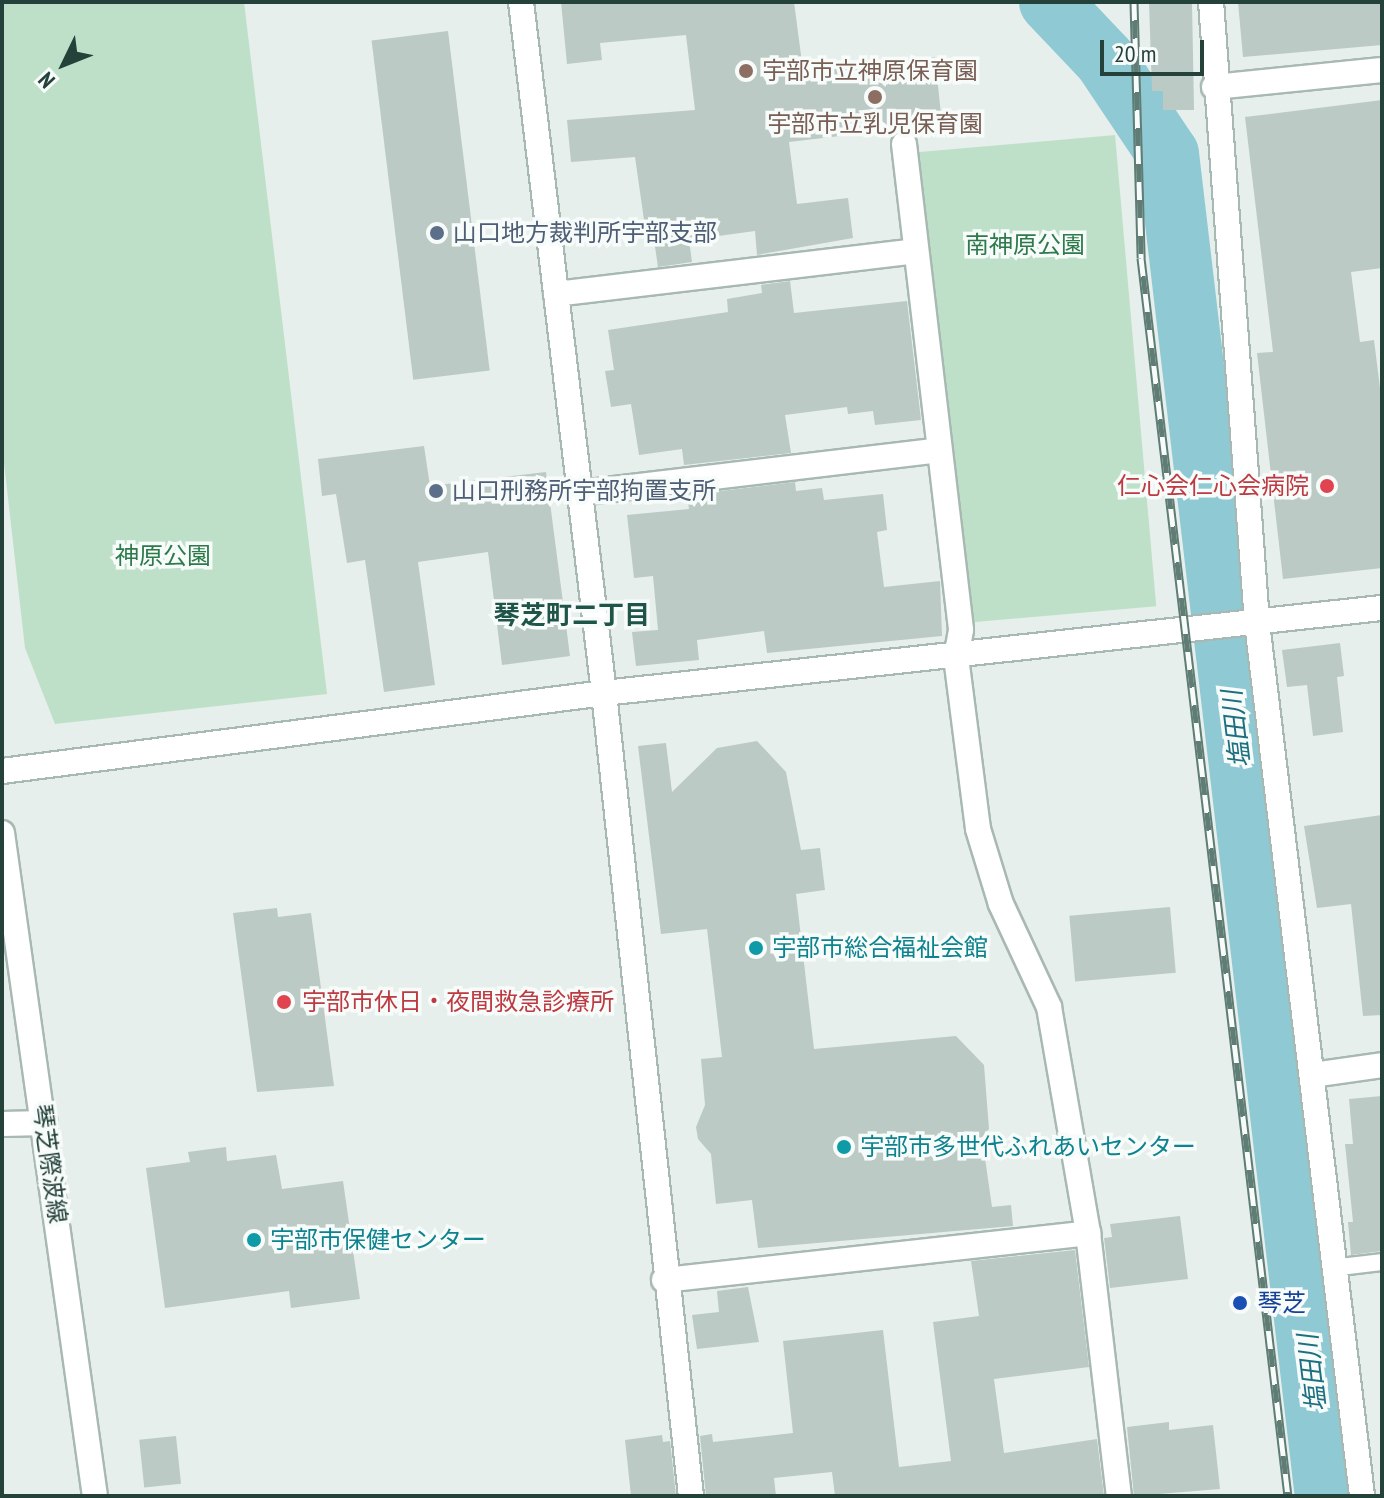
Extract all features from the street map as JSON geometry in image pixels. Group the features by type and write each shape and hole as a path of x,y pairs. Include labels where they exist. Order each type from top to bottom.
{"street":[{"path":"521,2 604,693 664,1280 691,1496"},
{"path":"1211,2 1249,623 1313,1075 1331,1268 1362,1496"},
{"path":"1214,87 1382,70"},
{"path":"904,144 961,630 956,657 978,829 1001,904 1049,1007 1088,1233 1119,1496"},
{"path":"556,294 915,251"},
{"path":"580,493 938,450"},
{"path":"2,771 604,693 956,657 1382,608"},
{"name":"琴芝際波線","path":"2,833 95,1496"},
{"path":"1313,1075 1382,1065"},
{"path":"2,1124 45,1123"},
{"path":"664,1280 1088,1233"},
{"path":"1369,1496 1382,1494"}],"lane":[{"path":"1331,1268 1382,1262"}],"green space":[{"name":"神原公園","path":"2,2 244,2 327,694 55,724 25,648 2,445"},
{"name":"南神原公園","path":"1115,135 1156,606 955,624 914,153"}],"building":[{"path":"561,2 794,2 803,70 935,57 942,124 789,142 797,204 848,198 853,238 757,255 755,231 689,240 692,262 658,267 653,233 646,234 635,157 571,162 567,120 695,110 686,35 600,43 602,60 567,64"},
{"path":"1149,2 1192,2 1194,110 1163,110 1163,91 1152,91"},
{"path":"1238,2 1382,2 1382,45 1243,57"},
{"path":"448,31 490,370 413,380 372,40"},
{"path":"1382,100 1382,268 1351,272 1360,342 1374,340 1382,404 1382,568 1283,579 1257,353 1273,352 1245,117"},
{"path":"790,281 794,313 907,301 921,420 875,425 873,411 848,414 847,407 785,415 791,453 684,465 682,449 639,455 631,404 611,407 605,371 614,370 608,330 728,312 727,299 762,293 761,285"},
{"path":"424,446 430,486 546,472 570,656 502,665 488,552 418,562 435,685 384,692 365,560 347,563 336,494 322,496 318,459"},
{"path":"795,482 796,491 822,488 824,500 883,494 887,530 877,532 884,587 940,581 942,636 767,653 764,631 697,640 699,660 636,666 632,632 658,630 653,576 634,578 627,515 689,509 687,495"},
{"path":"1340,643 1344,676 1337,677 1343,732 1313,736 1307,685 1287,687 1282,650"},
{"path":"757,741 786,772 801,850 820,848 825,890 796,894 814,1049 956,1036 984,1065 989,1129 982,1137 992,1207 1011,1205 1013,1226 758,1248 752,1200 716,1204 711,1154 698,1139 696,1127 705,1105 701,1059 722,1057 707,929 661,934 638,746 666,743 672,792 717,748"},
{"path":"1382,815 1382,1015 1363,1016 1351,904 1317,908 1304,826"},
{"path":"1170,907 1176,973 1075,982 1069,916"},
{"name":"宇部市休日・夜間救急診療所","path":"277,908 278,917 311,913 334,1086 257,1092 233,913"},
{"path":"1382,1096 1382,1251 1351,1255 1348,1222 1353,1222 1345,1144 1353,1144 1349,1099"},
{"name":"宇部市保健センター","path":"226,1147 227,1161 276,1155 282,1189 343,1181 360,1299 291,1308 289,1291 165,1308 146,1168 190,1162 188,1152"},
{"path":"1180,1216 1188,1279 1110,1288 1104,1238 1112,1237 1110,1224"},
{"path":"1075,1250 1089,1367 994,1379 1004,1453 1097,1439 1104,1496 835,1496 832,1472 774,1478 776,1496 706,1496 700,1436 712,1434 713,1442 793,1433 783,1341 883,1330 899,1467 951,1461 933,1322 979,1316 971,1261"},
{"path":"748,1287 759,1342 697,1349 692,1315 719,1312 717,1291"},
{"path":"1169,1422 1169,1430 1213,1425 1220,1489 1134,1496 1127,1427"},
{"path":"662,1435 663,1442 670,1441 676,1496 631,1496 625,1440"},
{"path":"176,1436 181,1484 144,1488 139,1440"}],"waterway":[{"name":"塩田川","path":"1050,2 1105,60 1168,154 1326,1496"}],"railway":[{"path":"1134,2 1141,258 1288,1496"}],"place":[{"name":"宇部市立神原保育園","path":"746,71"},
{"name":"宇部市立乳児保育園","path":"875,97"},
{"name":"山口地方裁判所宇部支部","path":"437,233"},
{"name":"仁心会仁心会病院","path":"1327,486"},
{"name":"山口刑務所宇部拘置支所","path":"436,491"},
{"name":"宇部市総合福祉会館","path":"756,948"},
{"name":"宇部市休日・夜間救急診療所","path":"284,1002"},
{"name":"宇部市多世代ふれあいセンター","path":"844,1147"},
{"name":"宇部市保健センター","path":"254,1240"},
{"name":"琴芝","path":"1240,1303"}],"district":[{"name":"琴芝町二丁目","path":"572,615"}]}
